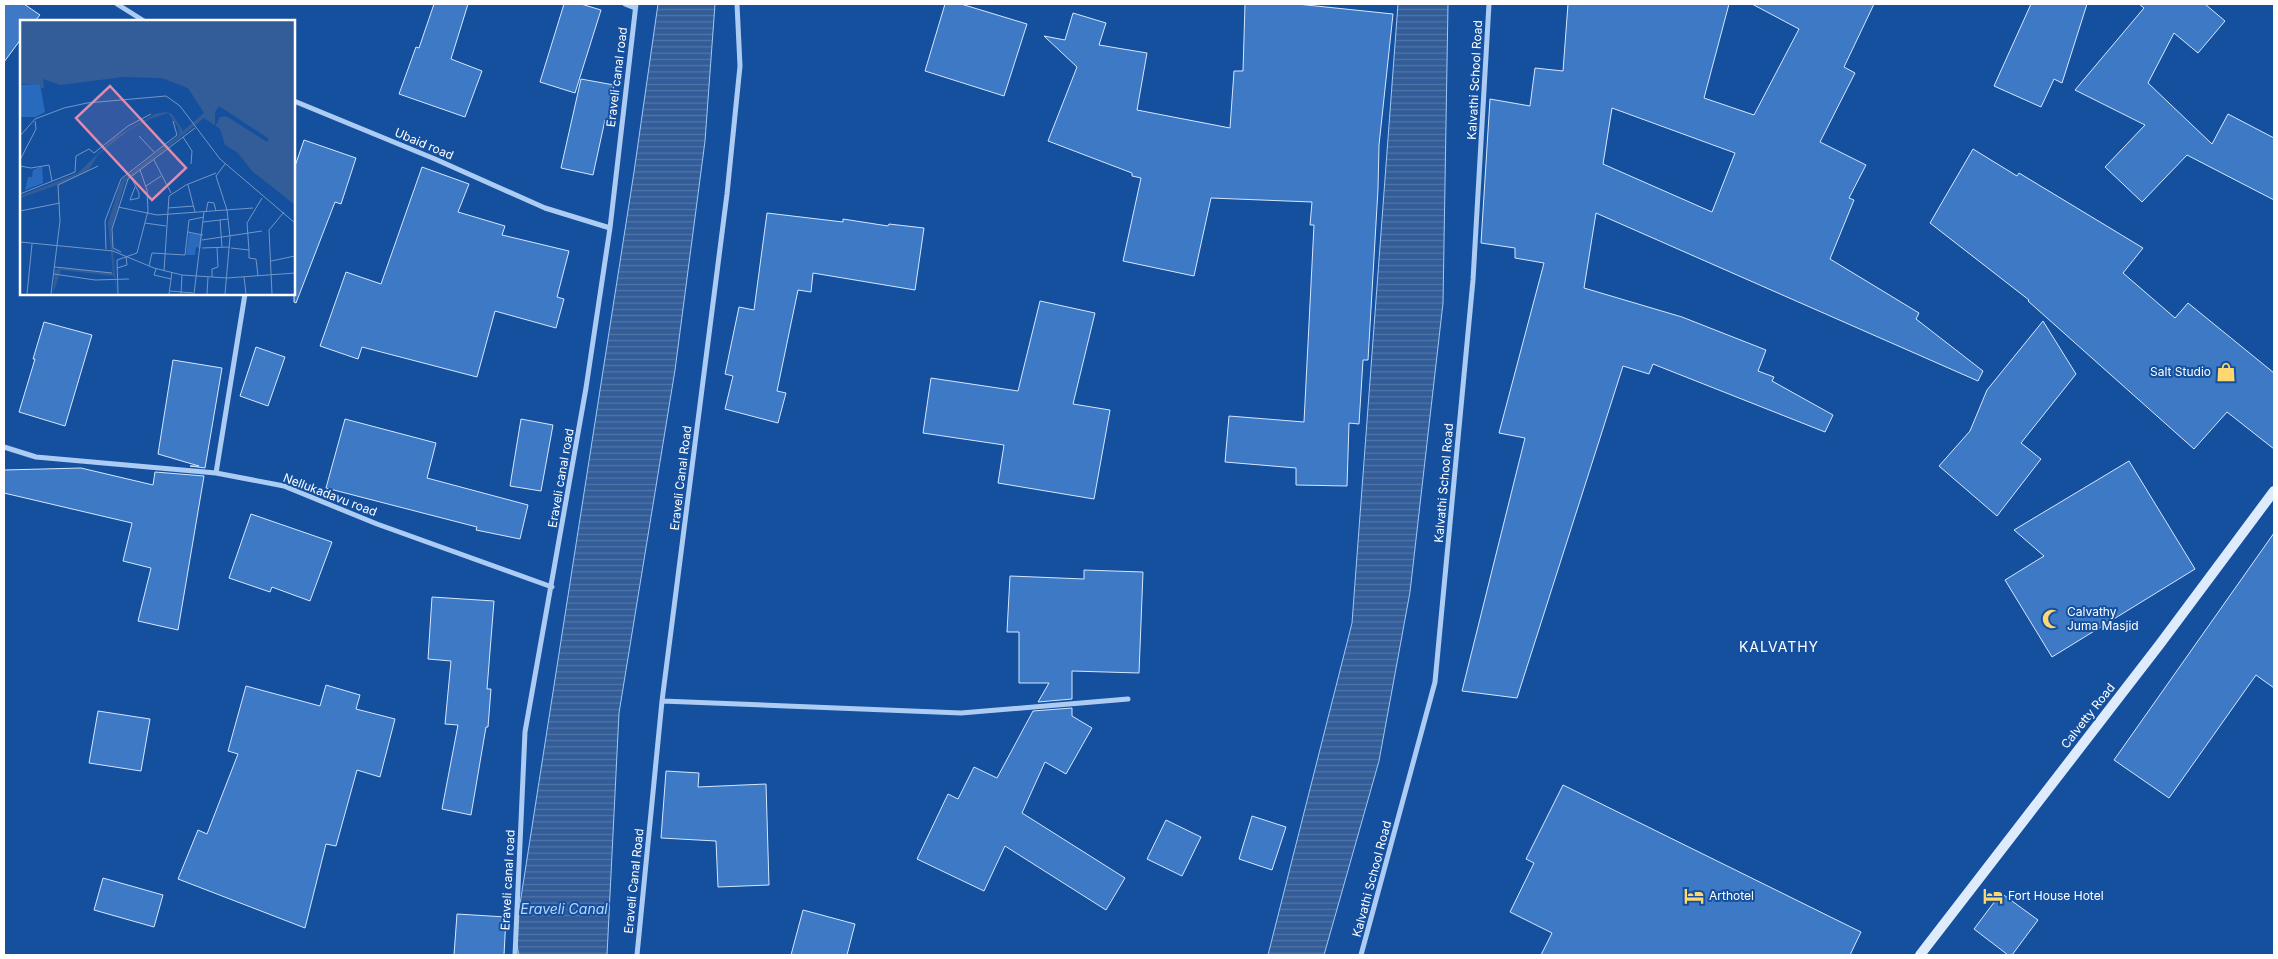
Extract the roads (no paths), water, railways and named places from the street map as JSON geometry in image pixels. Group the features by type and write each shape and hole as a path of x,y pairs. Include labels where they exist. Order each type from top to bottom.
{"street":[{"path":"117,4 142,20"},
{"path":"625,4 636,6"},
{"name":"Eraveli Canal Road","path":"637,955 662,701 725,211 740,66 737,4"},
{"name":"Kalvathi School Road","path":"1361,955 1435,682 1473,280 1490,4"},
{"name":"Eraveli canal road","path":"515,955 525,732 586,388 610,228 636,6"},
{"name":"Ubaid road","path":"295,101 435,158 545,208 610,228"},
{"path":"216,473 245,295"},
{"name":"Nellukadavu road","path":"4,447 36,457 216,473 284,486 377,524 552,587"},
{"name":"Calvetty Road","path":"1920,955 2160,644 2274,491"},
{"path":"662,701 961,714 1128,699"}],"water":[{"name":"Eraveli Canal","path":"658,4 715,4 705,141 675,370 619,713 607,955 519,955 515,936 634,172"},
{"path":"1398,4 1448,4 1443,303 1410,592 1379,761 1324,955 1268,955 1352,623"}],"place":[{"name":"Salt Studio","path":"2226,372"},
{"name":"Calvathy Juma Masjid","path":"2052,619"},
{"name":"Arthotel","path":"1694,896"},
{"name":"Fort House Hotel","path":"1993,896"}],"district":[{"name":"KALVATHY","path":"1779,647"}]}
